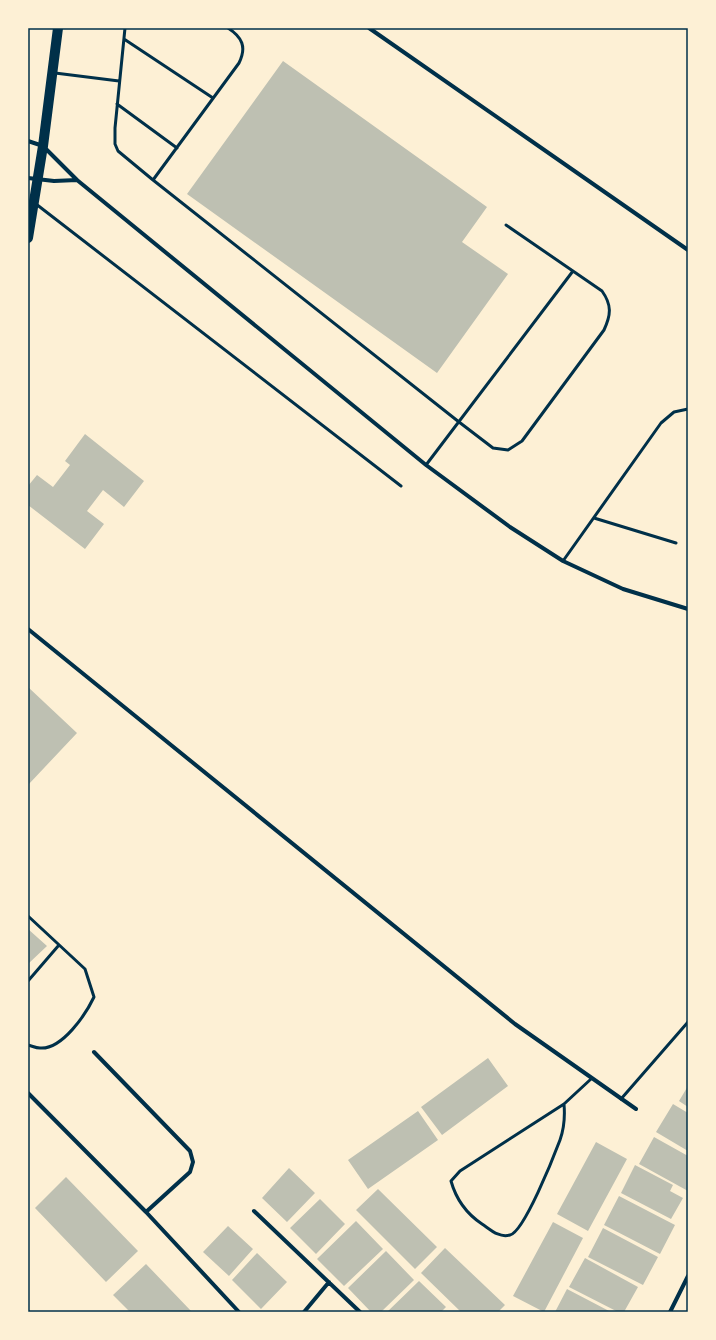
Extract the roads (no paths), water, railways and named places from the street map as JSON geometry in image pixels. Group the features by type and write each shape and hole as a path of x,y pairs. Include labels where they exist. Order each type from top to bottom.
{"main road":[{"path":"28,238 35,202 33,179 44,146 58,28"}],"street":[{"path":"369,28 688,250"},
{"path":"28,141 44,146 77,180 426,465 510,526 563,561 623,589 688,609"},
{"path":"33,179 77,180"},
{"path":"28,629 514,1024 636,1109"},
{"path":"94,1052 190,1152 193,1162 190,1172 146,1212"},
{"path":"28,1093 146,1212 239,1312"},
{"path":"254,1211 360,1312"},
{"path":"670,1312 688,1276"},
{"path":"304,1312 329,1282"}],"lane":[{"path":"125,28 117,104 115,144 118,151 459,422 493,448 508,450 522,441 604,330 609,319 610,309 608,300 602,291 506,225"},
{"path":"153,180 240,63 244,48 242,42 238,34 228,28"},
{"path":"124,39 214,98"},
{"path":"52,73 119,81"},
{"path":"117,104 177,148"},
{"path":"35,202 401,486"},
{"path":"426,465 573,271"},
{"path":"563,561 666,416 674,412 688,409"},
{"path":"594,518 676,543"},
{"path":"28,916 85,969 94,997 87,1012 57,1044 40,1049 28,1045"},
{"path":"28,981 59,945"},
{"path":"621,1099 688,1022"},
{"path":"564,1104 565,1117 561,1139 527,1216 519,1228 511,1235 503,1236 496,1233 478,1221 463,1207 454,1192 451,1181 460,1171 564,1104 591,1079"}]}
